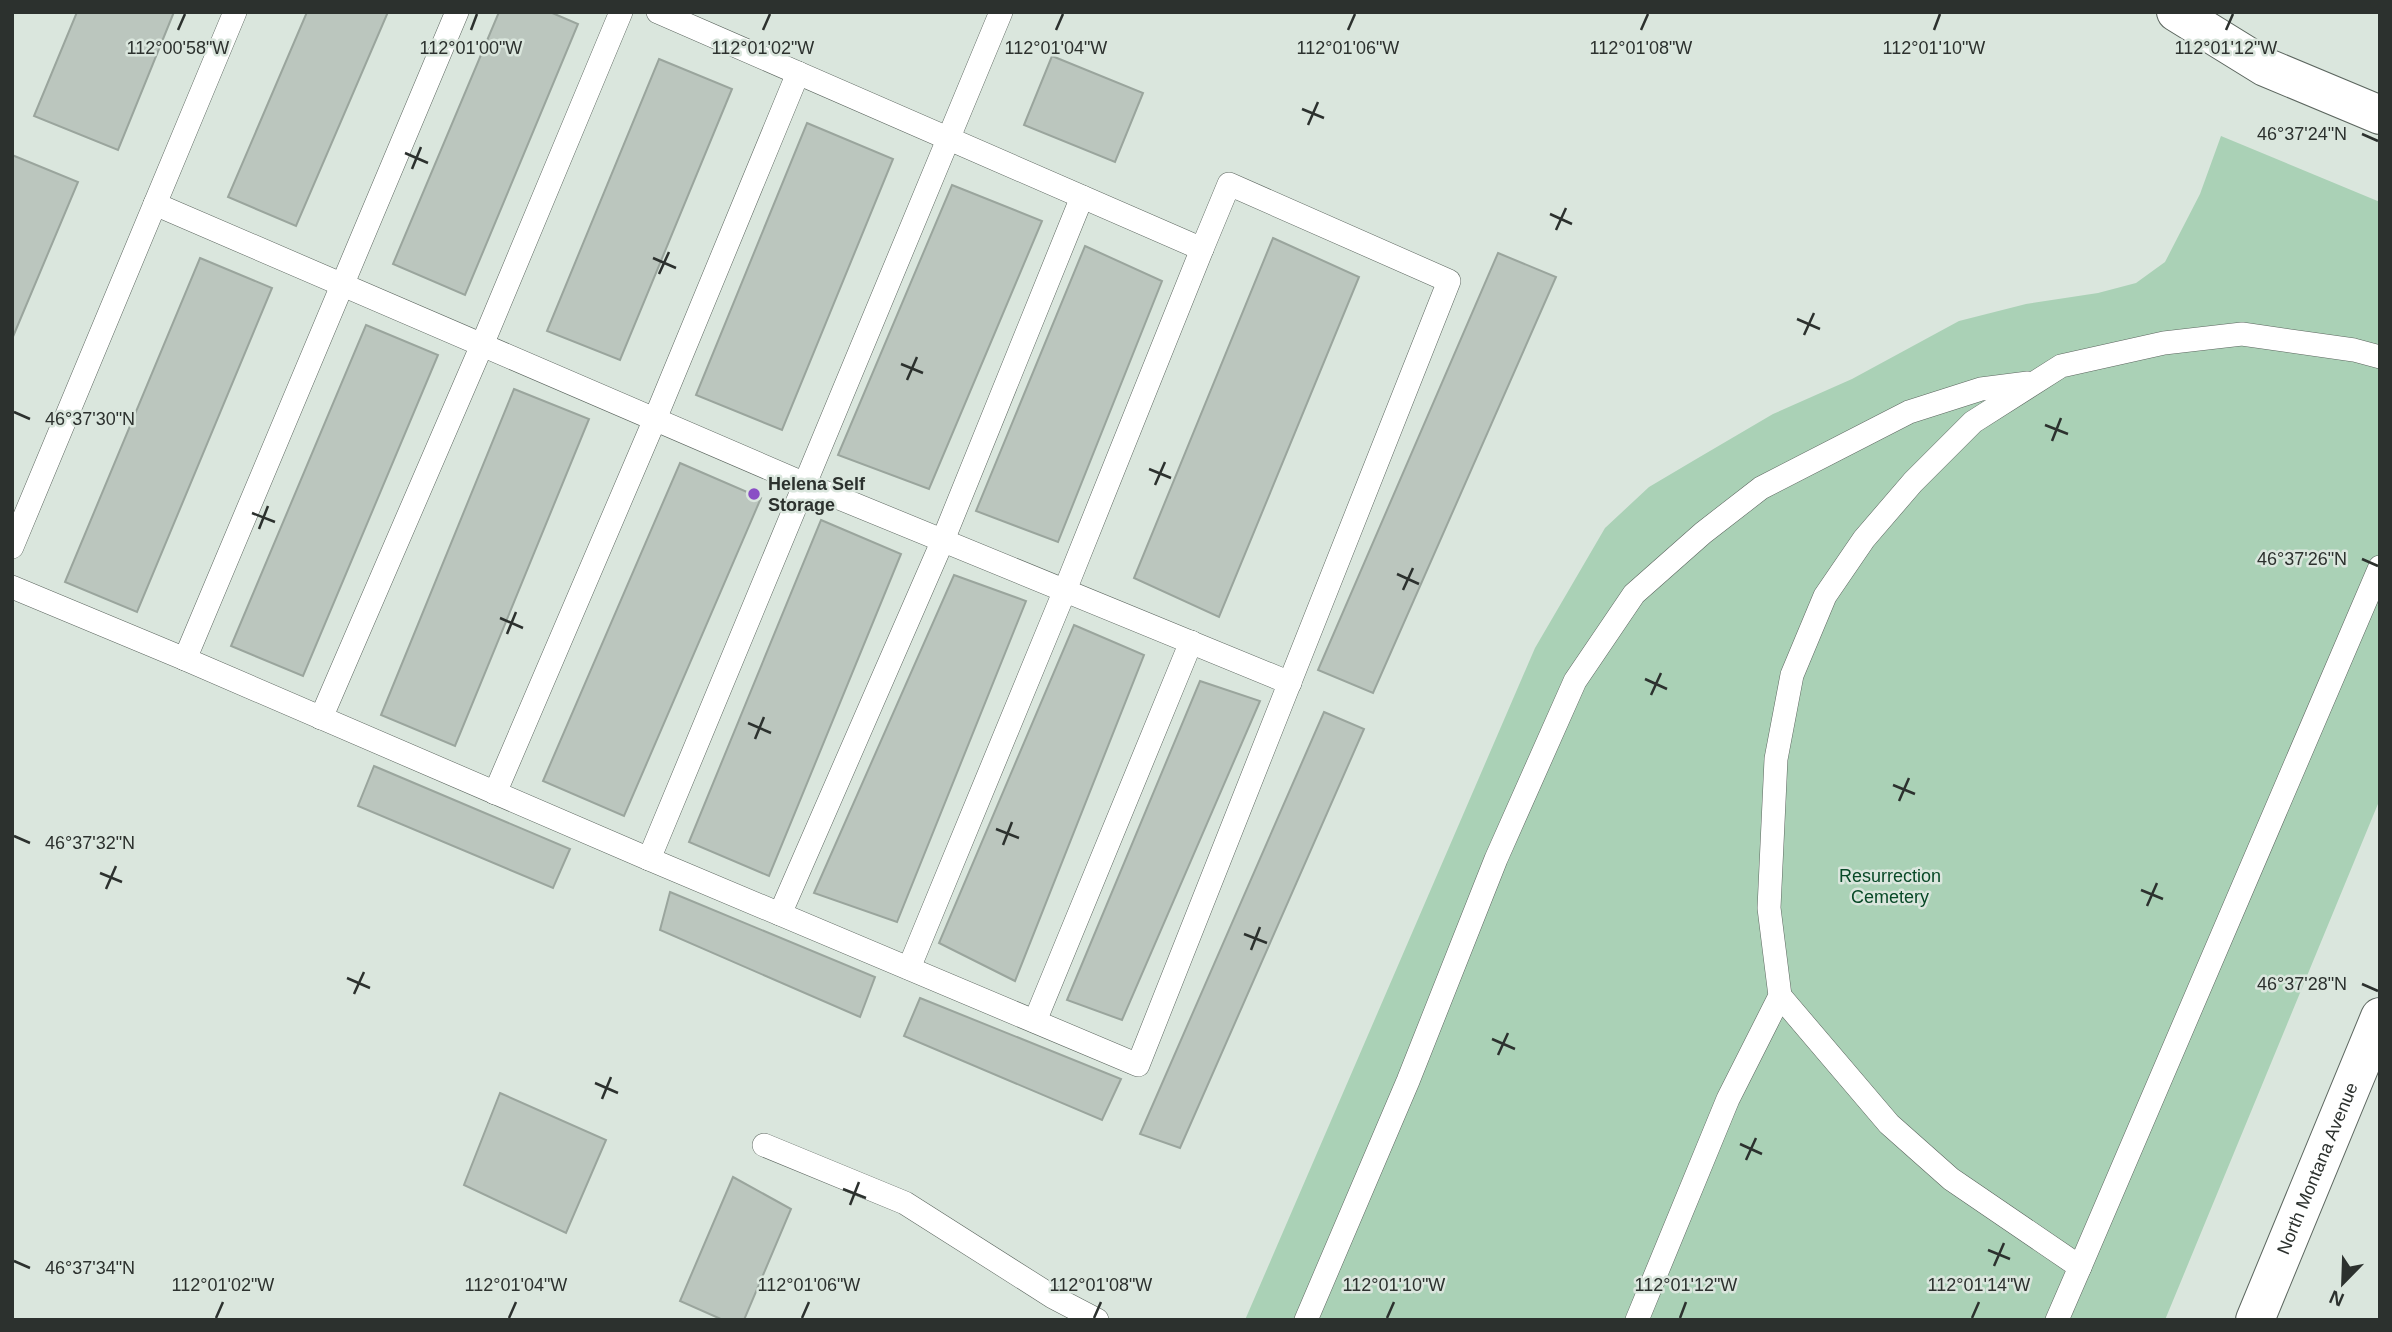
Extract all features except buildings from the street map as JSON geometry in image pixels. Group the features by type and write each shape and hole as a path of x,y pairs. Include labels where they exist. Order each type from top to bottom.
{"main road":[{"path":"2176,12 2264,68 2380,115"},
{"name":"North Montana Avenue","path":"2255,1320 2380,1017"}],"lane":[{"path":"12,547 235,12"},
{"path":"185,659 457,12"},
{"path":"321,718 482,345 621,12"},
{"path":"659,12 1202,248"},
{"path":"649,859 1001,12"},
{"path":"495,793 655,419 798,74"},
{"path":"12,587 649,859 1138,1065 1449,281 1229,184 909,968"},
{"path":"780,914 943,540 1082,197"},
{"path":"155,204 805,484 1290,683"},
{"path":"2080,1267 1951,1179 1889,1124 1780,996 1769,908 1776,758 1792,675 1825,597 1864,539 1913,482 1973,422 2061,366 2164,343 2242,334 2343,348 2380,357"},
{"path":"1306,1320 1408,1081 1496,859 1575,681 1634,594 1703,533 1761,488 1838,447 1909,412 1981,389 2038,382"},
{"path":"2057,1320 2380,567"},
{"path":"1035,1021 1191,642"},
{"path":"1637,1320 1728,1099 1780,996"},
{"path":"764,1145 905,1203 1053,1297 1097,1320"}],"green space":[{"name":"Resurrection Cemetery","path":"2221,136 2380,202 2380,799 2165,1320 1245,1320 1535,648 1605,528 1649,487 1773,414 1852,379 1959,321 2026,304 2098,293 2136,283 2165,262 2200,194"}],"place":[{"name":"Helena Self Storage","path":"754,494"}]}
